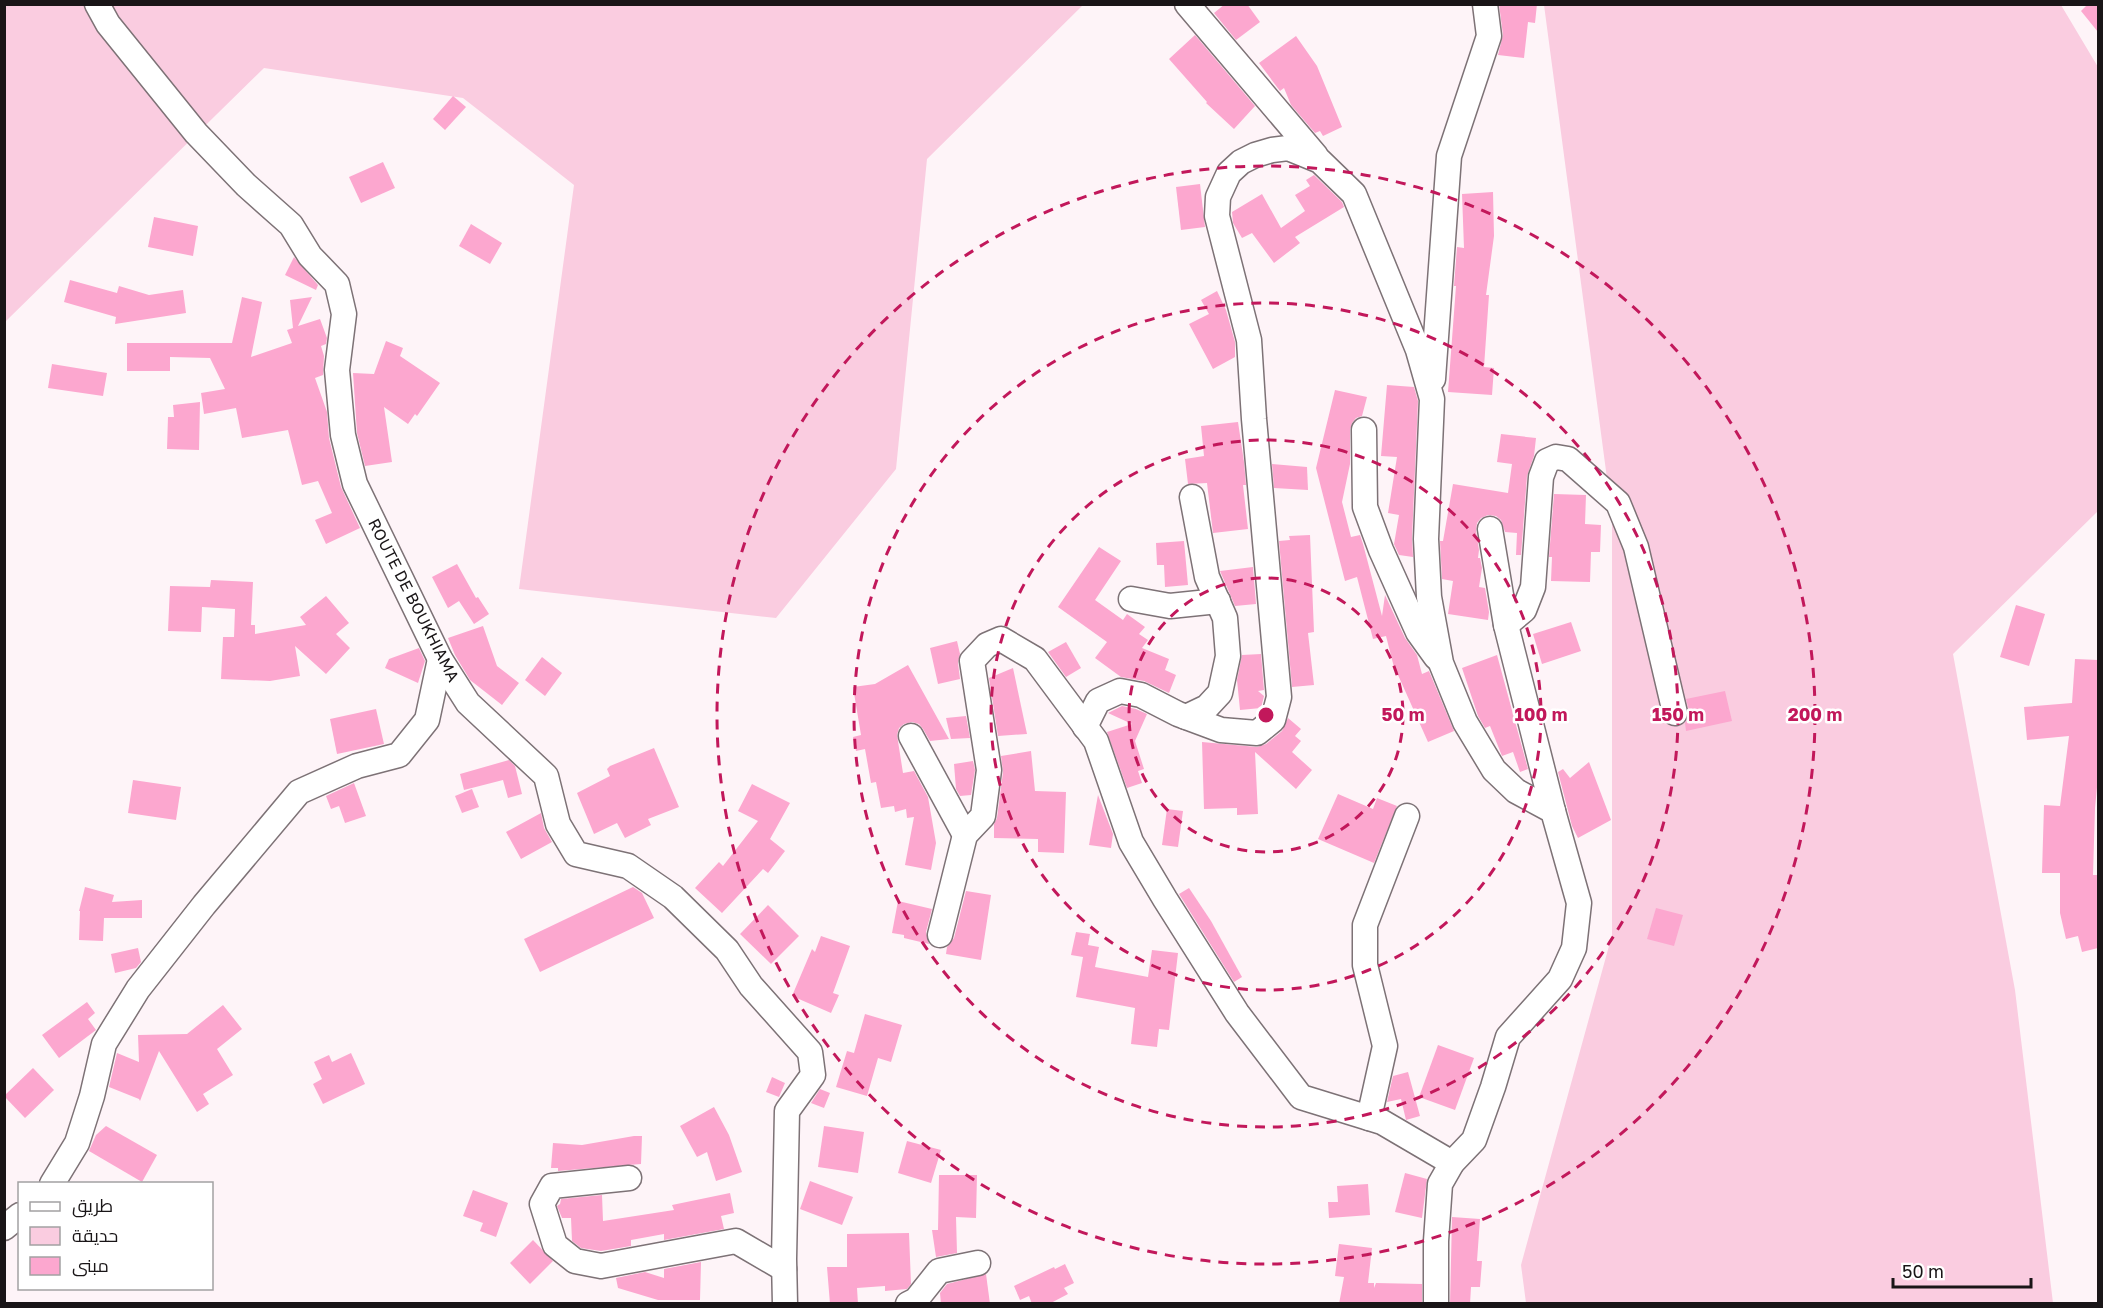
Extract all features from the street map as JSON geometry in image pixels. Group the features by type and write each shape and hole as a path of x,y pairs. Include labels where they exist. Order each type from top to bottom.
{"street":[{"name":"ROUTE DE BOUKHIAMA","path":"97,4 108,24 196,133 246,185 291,225 310,256 338,284 344,314 337,370 343,435 355,484 440,659 468,703 546,776 558,824 576,854 627,866 673,897 727,950 751,986 810,1052 813,1075 788,1111 785,1304"},
{"path":"1187,4 1320,161 1354,194 1418,350 1432,399"},
{"path":"1487,6 1489,36 1449,156 1432,399 1426,539 1429,597 1441,663 1466,722 1494,770 1516,791 1553,811"},
{"path":"1085,727 1098,702 1119,691 1141,695 1186,717 1221,730 1257,733 1273,720 1279,697 1249,340 1217,216 1218,197 1228,173 1241,162 1255,155 1288,148 1320,161"},
{"path":"1364,430 1365,507 1381,550 1418,632 1441,663"},
{"path":"1506,625 1524,610 1533,587 1541,477 1547,462 1556,457 1568,459 1618,503 1636,547 1675,713"},
{"path":"1186,717 1207,706 1220,693 1228,656 1225,618 1208,577 1192,497"},
{"path":"1436,1304 1436,1241 1440,1184 1452,1163 1474,1140 1508,1037 1560,979 1574,948 1579,903 1506,625 1490,529"},
{"path":"1131,599 1170,606 1218,601"},
{"path":"940,935 965,835 983,816 988,770 972,661 987,645 1000,639 1035,659 1096,741 1131,842 1237,1013 1301,1097 1382,1122 1452,1163"},
{"path":"53,1182 77,1143 92,1096 104,1044 138,989 218,887 299,792 357,766 399,755 427,720 440,659"},
{"path":"911,736 965,835"},
{"path":"1369,1118 1385,1046 1365,965 1365,925 1407,816"},
{"path":"629,1178 552,1186 542,1204 555,1245 574,1261 601,1266 736,1241 784,1269"},
{"path":"4,1228 18,1217"},
{"path":"908,1304 916,1300 939,1271 978,1263"}],"green space":[{"path":"5,5 1083,5 927,159 896,469 776,618 519,589 574,185 463,98 264,68 5,322"},
{"path":"1544,5 2061,5 2098,67 2098,511 1953,654 2015,990 2053,1303 1526,1303 1521,1265 1612,935 1612,516"}],"building":[{"path":"1225,4 1247,4 1260,22 1236,40 1214,13"},
{"path":"1499,4 1537,4 1535,23 1528,22 1524,58 1498,55 1503,35"},
{"path":"2088,4 2098,4 2098,32 2081,11"},
{"path":"1195,35 1255,106 1234,129 1206,103 1169,59"},
{"path":"1296,36 1317,66 1342,127 1323,136 1320,131 1315,133 1291,105 1284,88 1280,91 1259,63"},
{"path":"453,96 466,107 445,130 433,119"},
{"path":"383,162 395,188 361,203 349,177"},
{"path":"1314,175 1342,202 1344,207 1295,237 1300,243 1274,263 1252,233 1242,238 1233,223 1232,212 1262,194 1281,228 1305,211 1295,195 1310,186 1306,180"},
{"path":"1200,184 1205,227 1181,230 1176,187"},
{"path":"1493,192 1494,236 1486,295 1489,295 1484,367 1494,368 1492,395 1448,392 1457,247 1464,248 1462,194"},
{"path":"154,217 198,226 193,256 148,247"},
{"path":"471,224 502,243 490,264 459,246"},
{"path":"294,257 318,285 316,290 285,275"},
{"path":"70,280 117,293 119,286 149,295 183,290 186,313 115,324 116,317 64,302"},
{"path":"1217,291 1226,310 1235,342 1235,357 1213,369 1189,324 1209,314 1201,300"},
{"path":"242,297 262,302 251,357 292,343 287,330 293,328 290,300 312,297 298,326 320,319 327,338 326,344 321,346 324,356 323,375 315,378 327,412 329,438 341,487 360,528 326,544 315,520 332,513 318,481 302,485 288,430 242,438 236,408 204,414 201,393 225,389 210,358 170,357 170,371 127,371 127,343 232,343"},
{"path":"386,341 403,348 400,356 440,383 417,416 415,414 408,424 384,407 392,462 365,466 357,433 353,373 374,374"},
{"path":"52,364 107,373 103,396 48,388"},
{"path":"1387,385 1414,387 1418,401 1413,557 1399,555 1394,544 1399,515 1388,513 1397,457 1381,456"},
{"path":"1335,390 1367,397 1362,416 1356,418 1350,430 1350,464 1342,502 1351,537 1360,535 1382,616 1385,595 1405,638 1417,655 1422,674 1429,671 1454,731 1428,742 1398,675 1396,675 1386,636 1373,639 1357,577 1345,581 1316,468"},
{"path":"200,402 199,450 167,449 168,417 174,417 173,405"},
{"path":"1238,422 1244,462 1246,485 1243,485 1248,529 1213,533 1207,483 1188,484 1185,459 1204,456 1201,426"},
{"path":"1501,434 1536,438 1534,456 1527,476 1521,555 1516,555 1517,533 1505,532 1501,520 1496,516 1488,515 1481,518 1477,523 1476,531 1478,558 1480,558 1482,568 1479,587 1485,588 1488,620 1448,614 1453,581 1442,579 1440,541 1443,541 1453,484 1508,493 1512,464 1497,462"},
{"path":"1272,464 1307,467 1308,490 1274,488"},
{"path":"1554,494 1586,495 1585,524 1601,525 1600,552 1591,552 1590,582 1551,581 1552,557 1549,557"},
{"path":"1310,535 1314,632 1308,633 1314,685 1292,687 1279,541 1290,540 1289,536"},
{"path":"1184,541 1188,585 1165,587 1164,565 1157,565 1156,543"},
{"path":"1099,547 1121,561 1095,600 1123,620 1127,614 1145,627 1139,634 1148,640 1142,648 1169,659 1165,670 1176,675 1169,693 1144,681 1121,677 1095,658 1107,642 1058,607"},
{"path":"457,564 476,598 478,597 489,614 474,624 459,601 448,608 432,577"},
{"path":"1253,567 1256,604 1235,606 1220,571"},
{"path":"211,580 253,582 251,625 255,625 255,634 306,625 300,617 326,596 349,623 336,634 350,648 326,674 295,646 300,676 270,681 221,679 223,637 234,637 235,609 202,607 201,632 168,631 170,586 210,587"},
{"path":"2016,605 2045,614 2029,666 2000,657"},
{"path":"1571,622 1581,651 1542,664 1533,634"},
{"path":"483,626 497,666 519,683 502,705 470,680 448,638"},
{"path":"957,641 960,654 958,663 960,679 938,684 930,648"},
{"path":"1066,642 1081,668 1066,677 1048,652"},
{"path":"419,648 425,661 418,683 385,668 389,659"},
{"path":"1261,654 1264,690 1258,691 1264,696 1261,708 1240,710 1237,680 1242,655"},
{"path":"1497,655 1528,769 1520,772 1513,752 1502,756 1490,726 1485,728 1478,716 1462,668"},
{"path":"542,657 562,673 545,696 525,680"},
{"path":"2075,659 2098,660 2098,777 2093,875 2098,875 2098,948 2082,952 2078,936 2066,939 2060,913 2060,873 2042,873 2044,805 2060,806 2069,736 2027,740 2024,707 2072,703"},
{"path":"908,665 949,739 930,741 919,724 912,722 899,728 897,735 903,773 914,771 928,797 936,843 931,870 905,865 914,817 907,818 906,809 895,812 894,806 881,808 876,782 871,783 865,749 856,751 853,737 861,735 853,687 875,684"},
{"path":"1013,668 1027,734 998,736 989,678"},
{"path":"1725,691 1732,721 1686,731 1685,723 1689,710 1686,699"},
{"path":"1122,706 1147,714 1135,741 1144,769 1138,771 1142,783 1127,788 1107,732 1132,724 1108,713"},
{"path":"376,709 384,744 337,754 330,719"},
{"path":"966,716 970,738 951,739 946,718"},
{"path":"1288,718 1301,729 1295,736 1301,741 1292,752 1312,770 1296,789 1255,752 1258,814 1237,815 1237,808 1204,809 1202,742 1257,747 1266,744 1282,731"},
{"path":"654,748 679,807 648,819 651,825 625,838 617,823 594,834 577,793 610,776 607,769 610,766"},
{"path":"1031,751 1035,791 1066,792 1064,853 1038,852 1038,839 994,838 994,824 997,818 1003,772 1001,756"},
{"path":"509,760 515,766 522,794 508,798 503,780 464,790 460,774"},
{"path":"973,761 975,770 971,795 960,796 956,789 954,764"},
{"path":"1589,762 1611,820 1578,838 1572,826 1558,772 1563,769 1570,778"},
{"path":"133,780 181,787 176,820 128,813"},
{"path":"354,783 366,816 345,823 339,806 331,809 326,796"},
{"path":"752,784 790,803 770,839 785,851 768,873 763,869 722,913 695,888 719,862 723,866 758,821 738,811"},
{"path":"472,789 479,807 462,813 455,796"},
{"path":"1338,794 1373,809 1377,798 1397,806 1374,863 1318,839"},
{"path":"1098,795 1113,834 1111,848 1089,845"},
{"path":"1167,809 1183,811 1178,847 1162,845"},
{"path":"541,813 544,828 552,842 521,859 506,832"},
{"path":"85,887 114,895 112,902 142,900 142,918 104,918 103,941 79,940 79,911"},
{"path":"633,887 642,893 654,918 540,972 524,939"},
{"path":"1189,888 1211,921 1242,977 1234,982 1179,894"},
{"path":"966,891 991,895 981,960 946,954 947,947 954,938"},
{"path":"898,901 932,909 926,932 929,944 892,933"},
{"path":"768,905 799,936 771,964 740,934"},
{"path":"1656,908 1683,915 1674,946 1647,939"},
{"path":"1076,932 1090,934 1088,945 1099,947 1095,967 1148,977 1152,950 1178,953 1169,1030 1159,1029 1157,1047 1131,1044 1135,1008 1076,997 1083,957 1071,955"},
{"path":"821,936 850,946 833,993 839,995 831,1013 792,996 812,949 815,952"},
{"path":"138,948 141,962 136,968 115,973 111,954"},
{"path":"87,1002 95,1013 88,1019 96,1030 59,1058 42,1035"},
{"path":"223,1005 242,1029 217,1049 233,1075 203,1094 209,1104 197,1112 159,1051 140,1101 109,1087 117,1053 139,1062 138,1035 187,1034"},
{"path":"865,1014 902,1025 891,1062 878,1058 867,1096 836,1087 847,1051 854,1053"},
{"path":"1438,1045 1474,1058 1455,1110 1419,1097"},
{"path":"351,1053 365,1084 323,1104 313,1084 322,1079 314,1062 329,1055 332,1062"},
{"path":"33,1068 54,1090 25,1118 4,1096"},
{"path":"1408,1072 1420,1116 1406,1120 1401,1099 1387,1102 1393,1076"},
{"path":"772,1077 785,1083 779,1097 766,1092"},
{"path":"820,1089 830,1093 824,1108 811,1103"},
{"path":"714,1107 729,1135 742,1172 716,1181 707,1152 697,1157 680,1126"},
{"path":"106,1126 157,1155 142,1182 89,1151 96,1135"},
{"path":"824,1126 864,1132 858,1173 818,1167"},
{"path":"642,1136 641,1164 558,1171 558,1168 551,1168 553,1143 582,1145"},
{"path":"907,1141 941,1150 931,1183 898,1173"},
{"path":"1405,1173 1427,1179 1422,1218 1395,1212"},
{"path":"939,1175 977,1175 976,1218 956,1217 957,1253 936,1257 932,1230 938,1230"},
{"path":"810,1181 853,1197 842,1225 800,1209"},
{"path":"1368,1184 1370,1215 1329,1218 1328,1202 1338,1202 1337,1186"},
{"path":"473,1190 508,1203 496,1237 480,1231 483,1223 463,1216"},
{"path":"730,1193 734,1213 721,1216 724,1229 664,1240 664,1234 631,1240 631,1246 601,1251 581,1248 572,1241 571,1218 562,1218 557,1206 561,1199 602,1195 603,1221 674,1210 672,1205"},
{"path":"1452,1217 1480,1219 1477,1261 1482,1261 1480,1287 1471,1287 1470,1304 1450,1304"},
{"path":"909,1233 911,1284 907,1289 885,1291 885,1286 857,1288 858,1304 830,1304 827,1267 847,1267 847,1234"},
{"path":"533,1240 553,1261 530,1284 510,1263"},
{"path":"1339,1244 1372,1248 1368,1283 1374,1283 1374,1288 1376,1283 1422,1284 1422,1304 1339,1304 1344,1277 1335,1276"},
{"path":"701,1262 700,1300 658,1300 618,1288 616,1278 645,1272 664,1278 664,1269"},
{"path":"1065,1264 1074,1283 1064,1288 1068,1294 1049,1304 1032,1304 1029,1296 1020,1300 1014,1286"},
{"path":"986,1274 990,1304 941,1304 940,1293 947,1284"}]}
